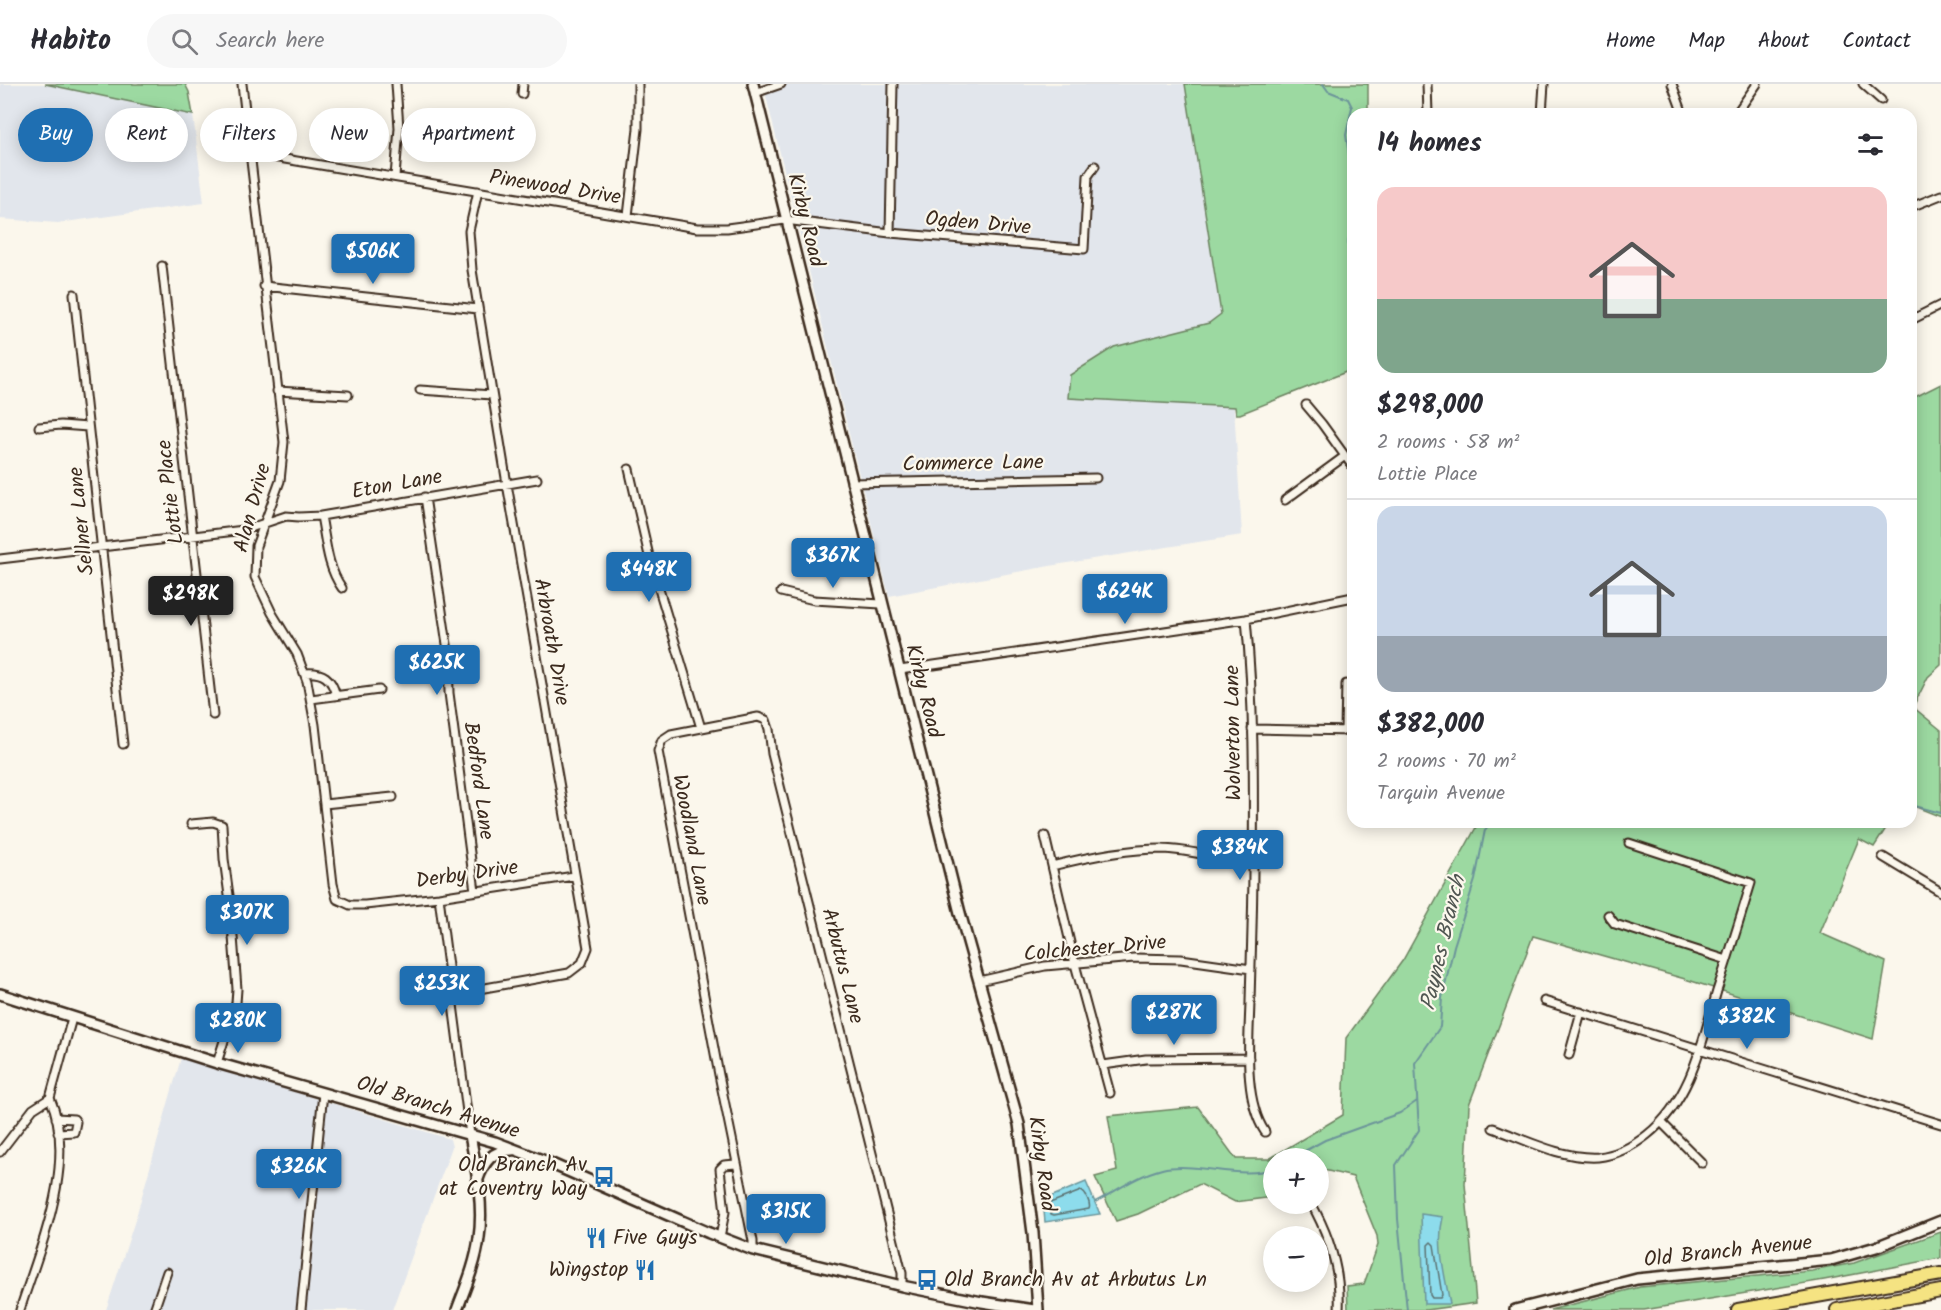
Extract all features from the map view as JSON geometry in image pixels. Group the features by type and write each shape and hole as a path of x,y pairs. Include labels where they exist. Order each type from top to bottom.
{"highway":[{"path":"1738,1310 1941,1274"},
{"path":"1837,1310 1941,1291"}],"main road":[{"name":"Kirby Road","path":"754,88 881,604 1019,1126 1033,1233 1036,1310"},
{"name":"Old Branch Avenue","path":"0,994 217,1063 517,1150 753,1250 902,1286 1036,1310"},
{"path":"457,1310 472,1269 479,1240 477,1181 470,1135"},
{"path":"477,1181 488,1158 506,1150 517,1150"},
{"name":"Old Branch Avenue","path":"1515,1310 1637,1279 1831,1260 1876,1247 1941,1221"}],"street":[{"name":"Alan Drive","path":"242,84 244,108"},
{"path":"395,177 399,128 396,84"},
{"path":"522,94 523,84"},
{"path":"628,216 638,129 638,84"},
{"path":"754,88 781,84"},
{"path":"890,233 894,84"},
{"path":"1427,84 1428,108"},
{"path":"1542,108 1544,84"},
{"path":"1672,84 1681,108"},
{"path":"1740,108 1757,84"},
{"path":"1863,84 1881,100"},
{"name":"Pinewood Drive","path":"297,161 710,228 751,226 786,220"},
{"name":"Alan Drive","path":"250,162 284,442 284,459 276,495 256,546 255,577 272,613 293,647 304,673 311,699 334,892 337,899 344,904 365,905"},
{"name":"Ogden Drive","path":"786,220 890,233 1084,249 1088,176 1095,166"},
{"name":"Arbroath Drive","path":"451,994 569,973 576,969 585,957 588,948 478,309 469,240 470,223 478,192"},
{"path":"1917,205 1941,195"},
{"name":"Lottie Place","path":"162,266 213,715"},
{"path":"264,286 478,309"},
{"name":"Sellner Lane","path":"74,294 123,744"},
{"path":"1917,317 1941,305"},
{"path":"420,390 492,395"},
{"path":"277,391 348,395"},
{"path":"1306,405 1347,459"},
{"path":"39,427 61,425 88,427"},
{"path":"1285,500 1345,456"},
{"path":"629,470 657,585 701,728"},
{"name":"Commerce Lane","path":"851,483 1096,478"},
{"name":"Eton Lane","path":"0,559 244,530 286,516 321,516 537,479"},
{"name":"Bedford Lane","path":"425,497 448,651 449,693 475,891"},
{"path":"321,516 331,567 334,577 342,588"},
{"path":"782,592 814,600 881,604"},
{"path":"900,670 1246,619 1347,598"},
{"name":"Wolverton Lane","path":"1246,619 1252,729 1253,865 1249,1058 1253,1105 1265,1132"},
{"path":"304,673 317,672 324,675 333,684 336,696"},
{"path":"1346,684 1347,700"},
{"path":"311,699 379,690"},
{"name":"Arbutus Lane","path":"701,728 758,717 766,720 781,794 902,1273 902,1286"},
{"name":"Woodland Lane","path":"701,728 664,737 660,745 659,761 753,1250"},
{"path":"1252,729 1347,731"},
{"path":"324,804 393,796"},
{"path":"190,824 213,822 222,825 237,989 236,1004 217,1063"},
{"path":"1045,836 1075,964 1110,1093"},
{"path":"1493,1128 1560,1152 1596,1157 1614,1154 1627,1149 1662,1123 1683,1093 1700,1048 1751,883 1629,843"},
{"path":"1052,866 1154,849 1185,851 1253,865"},
{"path":"1883,857 1941,892"},
{"name":"Derby Drive","path":"365,905 439,897 574,876"},
{"path":"439,897 470,1135"},
{"path":"1608,915 1615,924 1727,960"},
{"name":"Colchester Drive","path":"979,981 1045,966 1162,958 1251,969"},
{"path":"1544,1001 1941,1124"},
{"path":"1569,1055 1581,1012"},
{"path":"20,1310 51,1209 58,1165 58,1133 50,1098 72,1018"},
{"path":"1103,1065 1119,1061 1153,1059 1249,1058"},
{"path":"301,1310 323,1092"},
{"path":"0,1152 33,1109 50,1098"},
{"path":"56,1118 69,1118 76,1122 74,1132 58,1133"},
{"path":"1662,1123 1702,1163"},
{"path":"720,1237 725,1212 720,1169 736,1164"},
{"path":"1317,1214 1334,1260 1338,1281 1339,1310"},
{"path":"154,1310 167,1272"}],"shaded area":[{"path":"0,84 45,84 160,108 105,108 105,162 188,162 188,114 193,115 204,203 58,223 0,219"},
{"path":"763,84 1216,84 1231,307 1209,323 1114,347 1068,398 1234,407 1242,535 1055,565 889,596"},
{"path":"181,1058 450,1139 452,1147 392,1310 106,1310 136,1217"}],"green space":[{"path":"45,84 185,84 189,92 193,115 188,114 188,108 160,108"},
{"path":"1185,84 1368,84 1368,108 1347,108 1347,373 1240,414 1236,414 1235,407 1068,398 1070,375 1114,347 1209,323 1221,314"},
{"path":"1941,384 1941,665 1928,677 1917,699 1917,396"},
{"path":"1917,710 1941,730 1941,817 1917,807"},
{"path":"1476,828 1886,828 1874,847 1859,839 1820,933 1886,962 1873,1039 1685,979 1533,936 1469,1105 1465,1184 1476,1303 1426,1310 1348,1310 1347,1286 1364,1284 1378,1245 1377,1236 1353,1177 1329,1171 1329,1148 1288,1148 1343,1115 1346,1038 1403,960"},
{"path":"1198,1107 1236,1159 1263,1159 1263,1198 1235,1202 1200,1184 1138,1214 1116,1221 1095,1177 1117,1171 1108,1116"},
{"path":"1941,1232 1941,1258 1644,1310 1550,1310 1640,1287 1812,1271 1854,1263"}],"water":[{"path":"1086,1182 1100,1214 1045,1222 1043,1200"},
{"path":"1421,1214 1443,1217 1440,1238 1450,1304 1424,1304"}],"waterway":[{"path":"1323,84 1328,91 1348,99 1352,108"},
{"path":"1347,130 1347,142"},
{"path":"1917,807 1941,813"},
{"name":"Paynes Branch","path":"1407,1310 1398,1219 1396,1165 1419,1130 1415,1063 1440,1027 1442,998 1454,946 1475,880 1486,828"},
{"path":"1310,1148 1325,1140 1400,1113 1417,1101"},
{"path":"1095,1202 1136,1179 1162,1169 1189,1167 1248,1173 1263,1171"}],"place":[{"name":"Old Branch Av at Coventry Way","path":"604,1177"},
{"name":"Five Guys","path":"596,1238"},
{"name":"Wingstop","path":"645,1270"},
{"name":"Old Branch Av at Arbutus Ln","path":"927,1280"}]}
